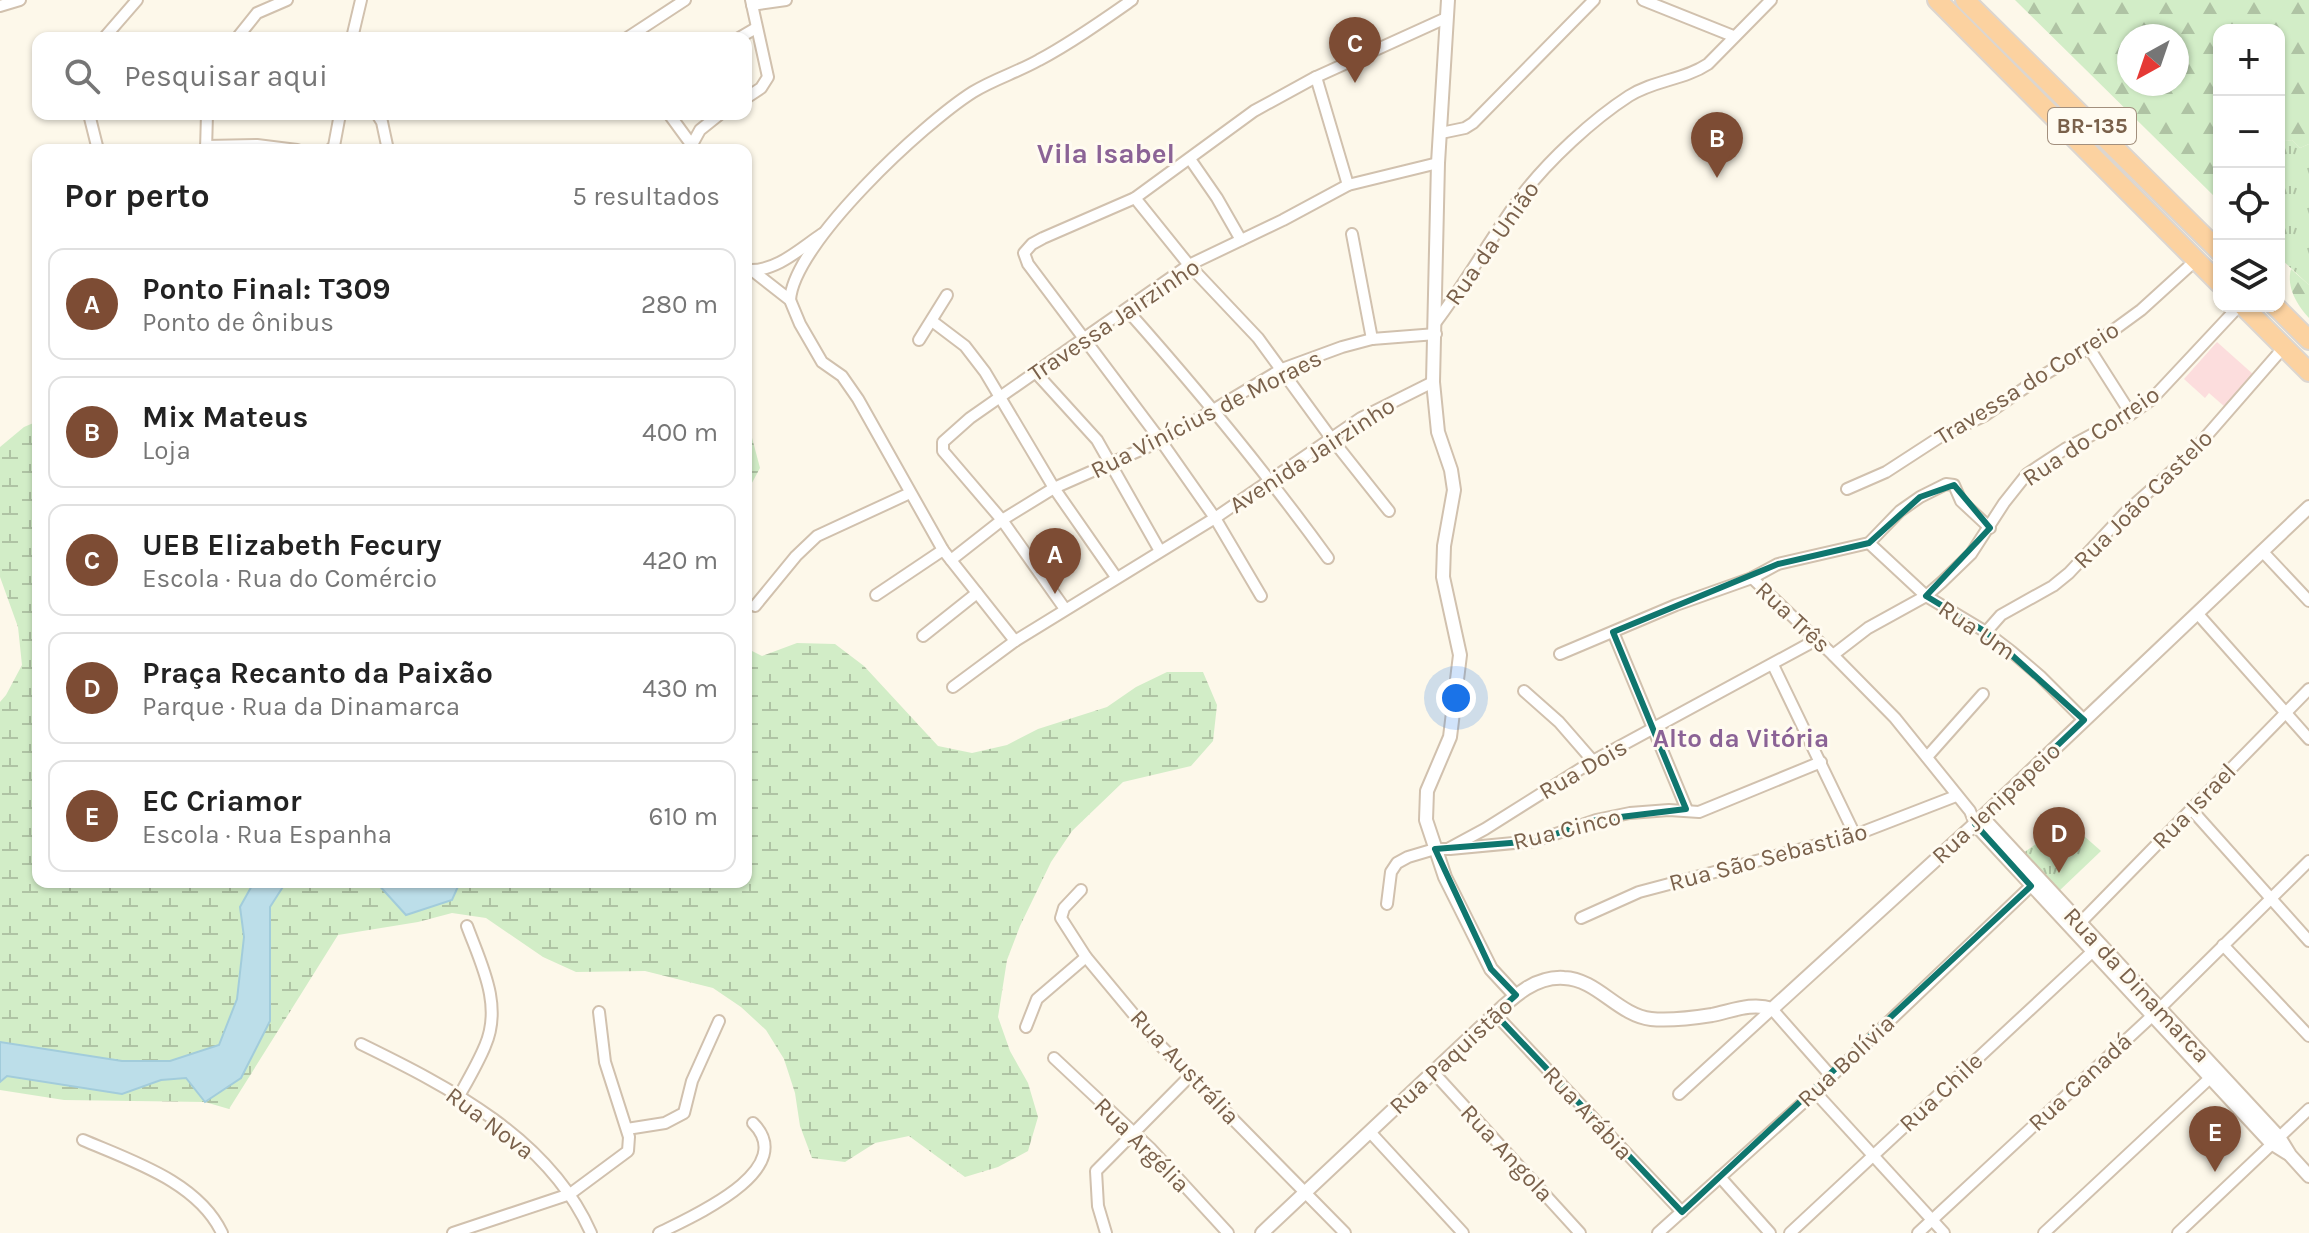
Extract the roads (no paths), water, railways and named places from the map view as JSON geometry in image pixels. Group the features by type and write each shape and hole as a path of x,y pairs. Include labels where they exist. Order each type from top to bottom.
{"highway":[{"name":"BR-135","path":"1937,0 2213,277"},
{"name":"BR-135","path":"1965,0 2213,245"},
{"path":"2035,99 2073,126 2085,119"},
{"path":"2095,158 2101,151 2106,151 2145,178"},
{"path":"2247,312 2309,372"},
{"path":"2281,312 2309,340"}],"street":[{"path":"0,6 20,0"},
{"path":"109,32 137,0"},
{"path":"242,32 257,13 287,0"},
{"path":"353,32 361,0"},
{"path":"636,32 685,0"},
{"path":"752,94 761,88 768,77 752,3 786,0"},
{"path":"1015,641 943,550 858,399 842,376 822,362 790,300 793,282 827,230 902,148 971,94 1041,59 1132,0"},
{"path":"1448,0 1438,163 1433,382 1438,432 1451,470 1454,490 1444,546 1443,577 1460,655 1450,737 1426,798 1426,820 1441,849 1445,877 1491,969 1515,995"},
{"path":"1441,133 1473,123 1594,0"},
{"path":"1643,0 1733,36 1771,0"},
{"path":"1261,596 1215,518 1028,264 1024,253 1032,244 1135,198 1254,111 1316,77 1446,18"},
{"path":"749,32 756,28"},
{"name":"Rua da União","path":"1436,328 1523,194 1601,115 1652,84 1698,71 1733,36"},
{"path":"1316,77 1348,185"},
{"path":"90,120 96,144"},
{"path":"206,144 207,120"},
{"path":"333,144 339,120"},
{"path":"381,120 387,144"},
{"path":"673,120 688,144"},
{"path":"692,144 700,130 712,120"},
{"path":"1190,159 1241,240"},
{"name":"Travessa Jairzinho","path":"1002,520 943,451 942,446 948,436 1189,265 1348,185 1438,163"},
{"path":"1135,198 1189,265 1258,338 1389,511"},
{"path":"752,270 779,262 827,230"},
{"path":"1352,234 1372,339"},
{"name":"Travessa do Correio","path":"1847,489 1886,472 1943,435 1984,416 2089,348 2141,310 2196,260"},
{"path":"752,273 790,300"},
{"path":"919,340 947,295"},
{"path":"1127,310 1272,480 1328,558"},
{"name":"Rua do Correio","path":"1833,655 1868,628 1926,596 1971,554 2027,474 2151,400 2235,312"},
{"path":"932,321 965,346 985,372 1054,488 1116,577"},
{"name":"Rua Vinícius de Moraes","path":"951,560 1002,520 1054,488 1161,441 1282,369 1372,339 1436,328"},
{"name":"Rua João Castelo","path":"1986,632 2001,615 2053,586 2069,573 2127,511 2189,456 2284,347"},
{"path":"2089,348 2131,414"},
{"path":"1037,374 1097,440 1160,551"},
{"name":"Avenida Jairzinho","path":"953,687 1015,641 1215,518 1373,411 1433,382"},
{"path":"1752,578 1778,564 1869,543 1900,511 1920,497 1951,483 1961,501 1990,528"},
{"path":"755,606 796,556 817,536 910,493"},
{"name":"Rua Jenipapeio","path":"1679,1094 2084,720 2309,507"},
{"path":"1002,520 1065,609"},
{"name":"Rua Um","path":"1869,543 1926,596 1986,632 2040,676 2084,720"},
{"path":"876,595 943,550"},
{"path":"2262,551 2309,601"},
{"name":"Rua Três","path":"1560,654 1726,585 1752,578 1895,718 1976,817"},
{"path":"923,636 977,593"},
{"path":"2197,613 2309,739"},
{"path":"1613,632 1687,810"},
{"name":"Rua Dois","path":"1441,849 1485,829 1593,761 1816,640"},
{"path":"1773,665 1855,835"},
{"name":"Rua Israel","path":"2080,923 2309,689"},
{"path":"1524,691 1559,722 1593,761"},
{"path":"1927,757 1983,694"},
{"name":"Rua Cinco","path":"1441,849 1535,841 1596,820 1630,813 1708,810 1821,762"},
{"name":"Rua São Sebastião","path":"1581,918 1639,892 1855,835 1956,796"},
{"path":"2191,809 2309,941"},
{"name":"Rua da Dinamarca","path":"1976,817 2031,886 2092,952 2155,1012 2275,1140"},
{"name":"Rua da Dinamarca","path":"1976,817 2080,923 2210,1078 2309,1176"},
{"path":"1387,904 1391,872 1397,863 1441,849"},
{"name":"Rua Canadá","path":"1918,1233 2155,1012 2309,861"},
{"name":"Rua Bolívia","path":"1658,1233 1815,1092 2031,886"},
{"name":"Rua Austrália","path":"1081,890 1064,908 1061,918 1086,957 1189,1077 1345,1233"},
{"path":"459,1096 485,1047 492,1022 489,988 467,926"},
{"path":"2223,945 2309,1036"},
{"name":"Rua Chile","path":"1790,1233 2092,952"},
{"path":"1026,1027 1037,999 1086,957"},
{"name":"Rua Paquistão","path":"1262,1233 1515,995 1543,981 1566,977 1584,983 1626,1011 1647,1019 1687,1018 1757,1005 1772,1009"},
{"path":"1772,1009 1831,1076"},
{"path":"453,1233 570,1194 628,1151 627,1129 605,1062 599,1012"},
{"name":"Rua Arábia","path":"1495,1014 1682,1212"},
{"path":"627,1129 665,1123 684,1113 692,1081 719,1021"},
{"name":"Rua Nova","path":"361,1044 420,1073 494,1120 539,1158 570,1194 591,1233"},
{"name":"Rua Argélia","path":"1054,1058 1135,1133 1228,1233"},
{"name":"Rua Angola","path":"1434,1073 1580,1233"},
{"path":"1106,1233 1098,1206 1096,1171 1189,1077"},
{"path":"2044,1233 2210,1078"},
{"path":"1815,1092 1944,1233"},
{"path":"2178,1233 2309,1109"},
{"path":"659,1233 731,1195 750,1176 765,1147 764,1135 753,1123"},
{"path":"1370,1132 1463,1233"},
{"path":"83,1140 181,1187 199,1200 222,1233"},
{"path":"1720,1177 1770,1233"}],"water":[{"path":"251,888 282,888 270,907 270,1021 241,1078 205,1102 186,1078 161,1080 122,1094 7,1076 0,1082 0,1042 122,1061 170,1061 219,1045 237,999 244,937 240,907"},
{"path":"381,888 457,888 452,900 406,915"}],"place":[{"name":"UEB Elizabeth Fecury","path":"1355,83"},
{"name":"Mix Mateus","path":"1717,178"},
{"name":"Ponto Final: T309","path":"1055,594"},
{"name":"Praça Recanto da Paixão","path":"2059,873"},
{"name":"EC Criamor","path":"2215,1172"}],"district":[{"name":"Vila Isabel","path":"1106,153"},
{"name":"Alto da Vitória","path":"1741,738"}]}
